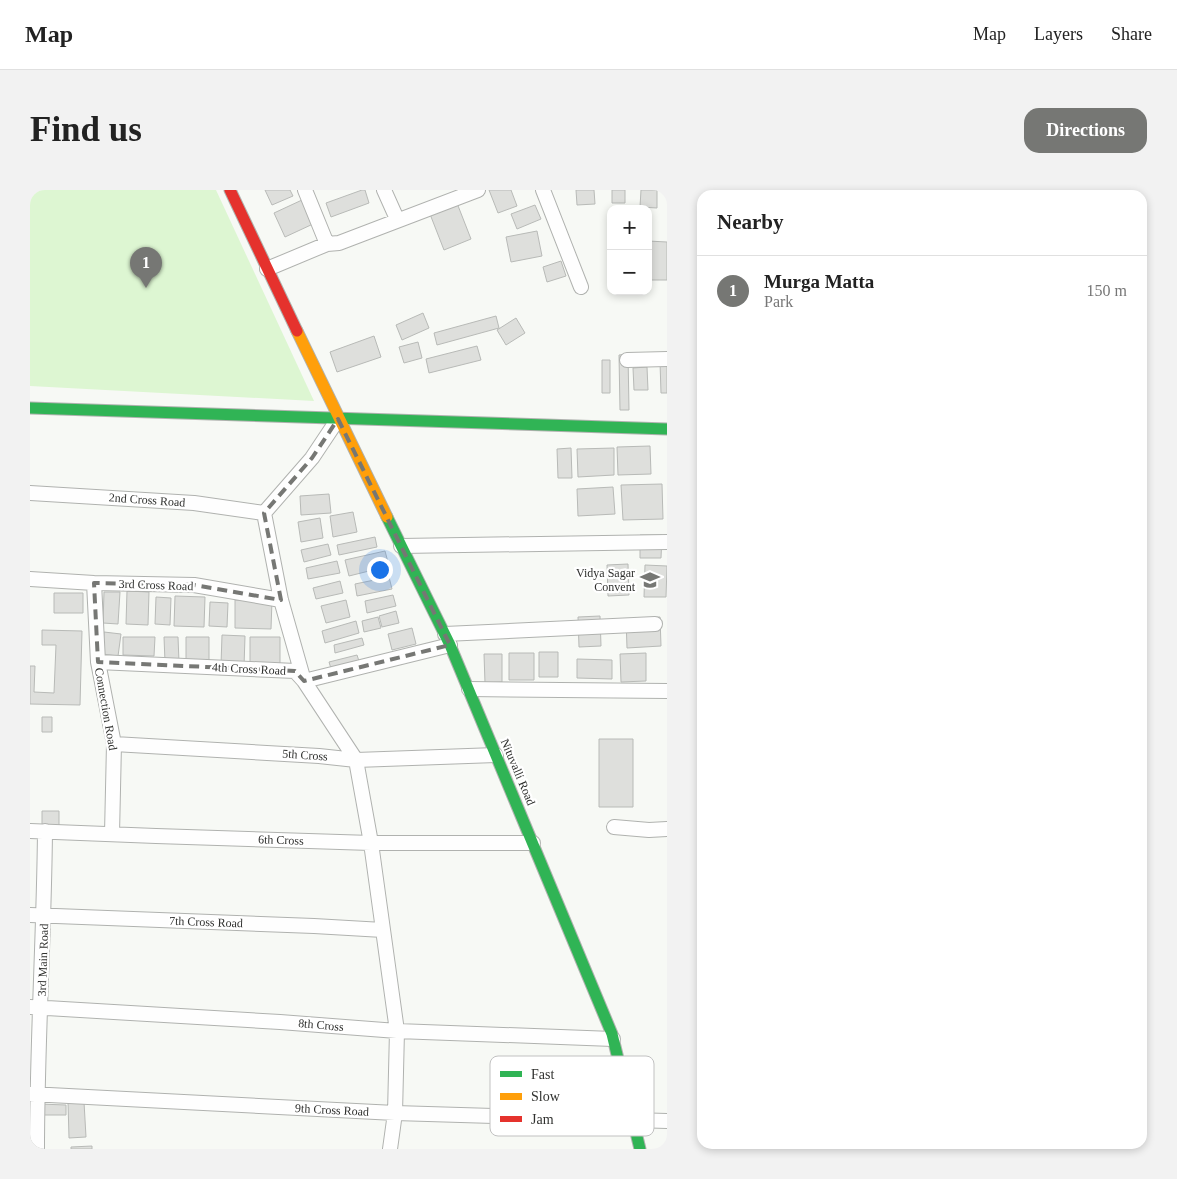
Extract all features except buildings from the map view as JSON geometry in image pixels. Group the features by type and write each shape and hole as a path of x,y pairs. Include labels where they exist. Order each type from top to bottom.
{"street":[{"name":"Nituvalli Road","path":"230,190 338,418 448,640 613,1039 617,1056"},
{"path":"305,190 327,244"},
{"path":"384,190 397,220"},
{"path":"267,268 327,244 339,242 397,220 463,192 478,190"},
{"path":"543,190 581,287"},
{"path":"627,360 667,359"},
{"path":"30,408 667,429"},
{"path":"338,418 312,458 264,513 281,600 304,681 356,760 371,843 396,1031 395,1113 390,1149"},
{"name":"2nd Cross Road","path":"30,492 194,503 264,513"},
{"path":"401,546 667,542"},
{"name":"3rd Cross Road","path":"30,579 94,583 194,585 281,600"},
{"name":"Connection Road","path":"94,583 98,662 114,744 112,834"},
{"name":"4th Cross Road","path":"98,662 295,671 304,681 448,640 655,624"},
{"path":"469,689 667,691"},
{"name":"5th Cross","path":"114,744 319,756 356,760 496,754"},
{"path":"614,827 667,829"},
{"name":"6th Cross","path":"30,830 371,843 532,843"},
{"name":"3rd Main Road","path":"37,1149 34,1095 37,915 45,831"},
{"name":"7th Cross Road","path":"37,915 383,930"},
{"name":"8th Cross","path":"36,1007 396,1031 613,1039"},
{"name":"9th Cross Road","path":"34,1095 395,1113 490,1116"},
{"name":"9th Cross Road","path":"654,1121 667,1121"},
{"name":"Nituvalli Road","path":"637,1136 640,1149"}],"highlighted area":[{"path":"338,419 450,645 304,681 295,671 98,662 94,583 194,585 281,600 264,513 312,458"}],"green space":[{"path":"30,190 216,190 314,401 30,386"}],"traffic: fast":[{"path":"30,408 667,429"},
{"path":"387,517 450,645 612,1034 617,1056"},
{"path":"637,1136 640,1149"}],"traffic: slow":[{"path":"297,331 387,517"}],"traffic: jam":[{"path":"230,190 297,331"}],"place":[{"name":"Murga Matta","path":"146,288"},
{"name":"Vidya Sagar Convent","path":"650,580"}]}
